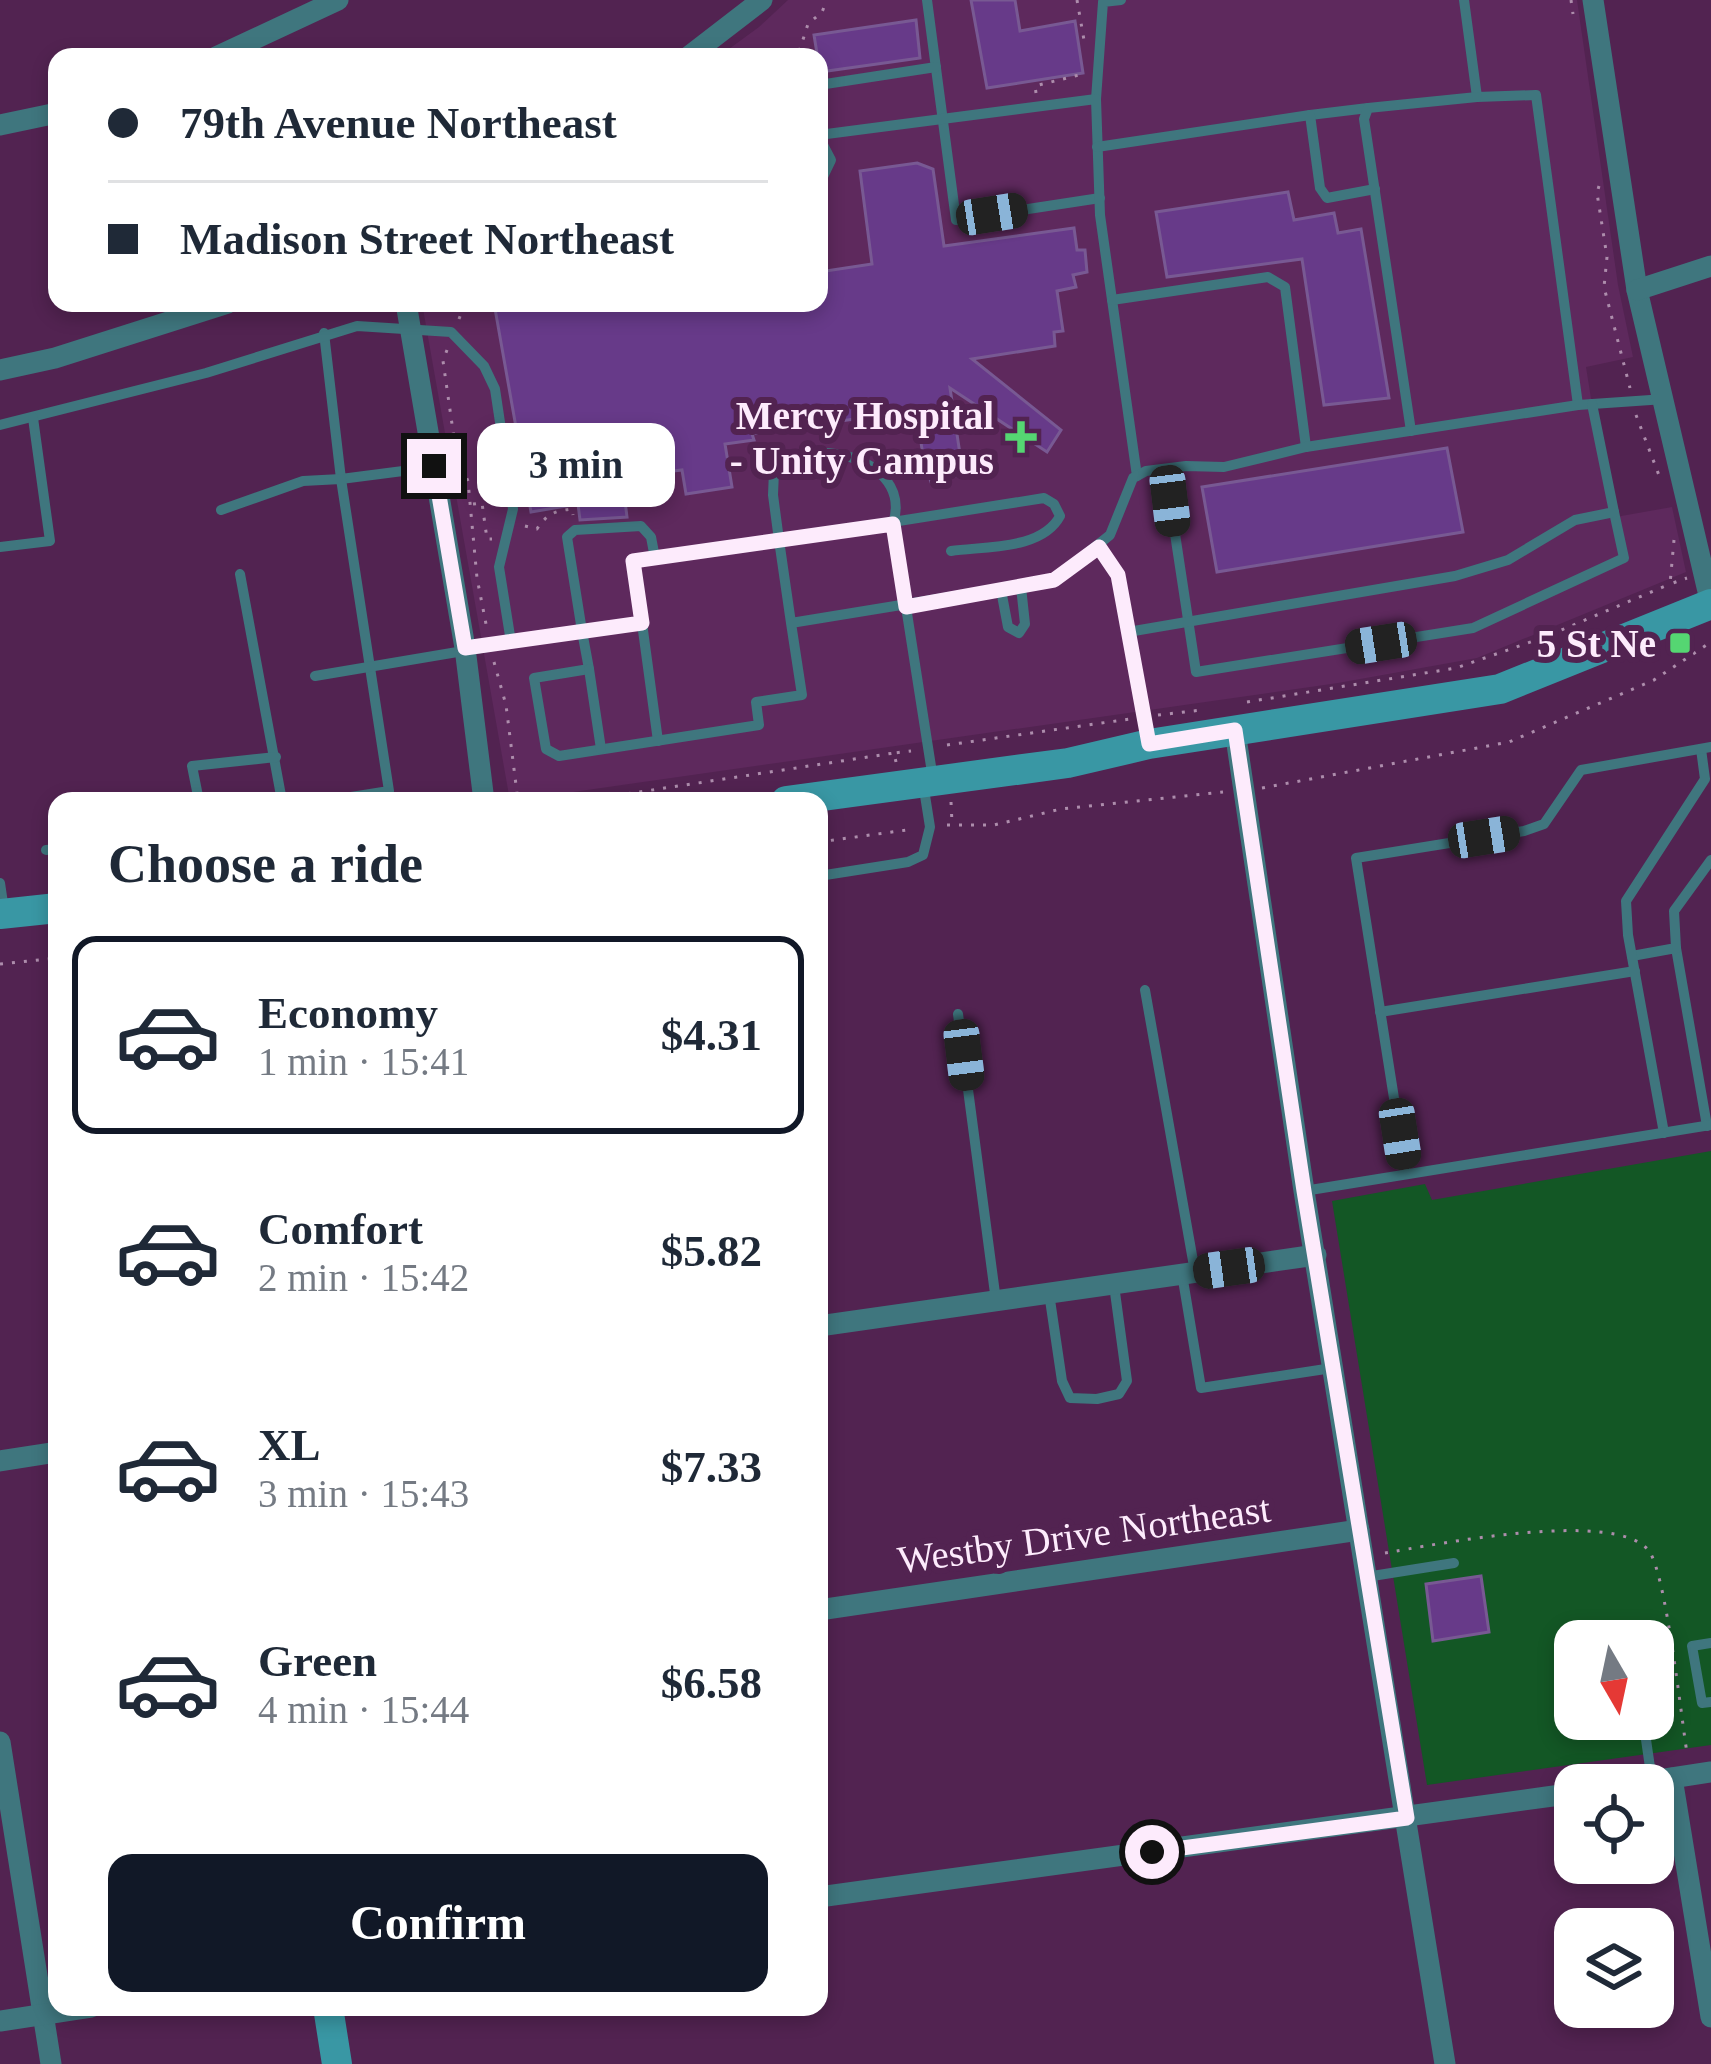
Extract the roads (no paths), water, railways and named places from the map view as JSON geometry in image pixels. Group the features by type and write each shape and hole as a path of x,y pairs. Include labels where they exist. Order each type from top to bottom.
{"street":[{"path":"235,48 338,0"},
{"path":"700,48 762,0"},
{"path":"828,794 1068,763 1147,731 1500,689 1711,604 1637,290 1593,0"},
{"path":"0,125 48,115"},
{"path":"1637,290 1711,266"},
{"path":"0,370 55,358 200,312"},
{"path":"407,312 465,648 483,792"},
{"path":"1234,718 1304,1191 1445,2064"},
{"path":"2,904 48,907"},
{"path":"828,1325 1316,1255"},
{"path":"0,1461 48,1453"},
{"name":"Westby Drive Northeast","path":"828,1609 1359,1530"},
{"path":"0,1742 51,2064"},
{"path":"1674,1778 1711,1772"},
{"path":"828,1896 1554,1796"},
{"path":"1674,1838 1711,2017"},
{"path":"0,2021 48,2013"},
{"path":"330,2016 338,2064"}],"lane":[{"path":"927,0 956,220 1100,198"},
{"path":"791,623 1054,580 1110,535 1137,476 1097,147 1102,2 1121,0"},
{"path":"1464,0 1477,98"},
{"path":"828,84 936,67"},
{"path":"1097,147 1368,108 1536,94 1585,405 1624,558 1473,628 1196,672 1170,501"},
{"path":"828,135 1096,99"},
{"path":"1368,108 1364,119 1412,431"},
{"path":"1310,116 1321,188 1328,198 1375,189"},
{"path":"1112,300 1268,277 1285,286 1306,447"},
{"path":"0,425 206,373 357,326 453,334 484,366 495,389 513,509 499,567 511,642"},
{"path":"324,333 341,479 389,791 383,792"},
{"path":"1137,476 1186,466 1224,467 1306,447 1585,405 1665,399"},
{"path":"0,547 50,541 33,418"},
{"path":"589,669 534,678 546,749 559,756 759,725 756,702 802,695 778,540 774,471 797,457 819,453 857,458 880,471 898,510 893,524 930,827 923,855 908,862 828,875"},
{"path":"221,510 303,481 434,466"},
{"path":"658,741 633,561 1043,498 1054,504 1060,516 1053,529 1035,539 951,551"},
{"path":"1128,632 1454,576 1508,560 1575,520 1614,512"},
{"path":"601,749 567,537 575,530 641,526 651,537 655,558"},
{"path":"1099,547 1118,575 1147,731"},
{"path":"240,574 280,792"},
{"path":"1001,590 1008,627 1019,633 1025,623 1021,587"},
{"path":"315,676 465,648 642,623"},
{"path":"1406,1174 1356,858 1524,831 1544,824 1581,770 1706,748 1705,779 1626,902 1664,1133"},
{"path":"197,792 192,766 277,757"},
{"path":"1304,1191 1709,1126 1676,948 1674,911 1711,860"},
{"path":"1632,956 1676,948"},
{"path":"1380,1012 1635,971"},
{"path":"1145,990 1189,1273 1201,1388 1333,1368"},
{"path":"958,1014 996,1301"},
{"path":"1049,1293 1062,1381 1070,1398 1097,1399 1119,1394 1127,1381 1114,1285"},
{"path":"1366,1577 1454,1563"},
{"path":"1711,1643 1692,1646 1702,1703 1711,1702"}],"place":[{"name":"Mercy Hospital - Unity Campus","path":"1021,437"},
{"name":"5 St Ne","path":"1680,643"}]}
